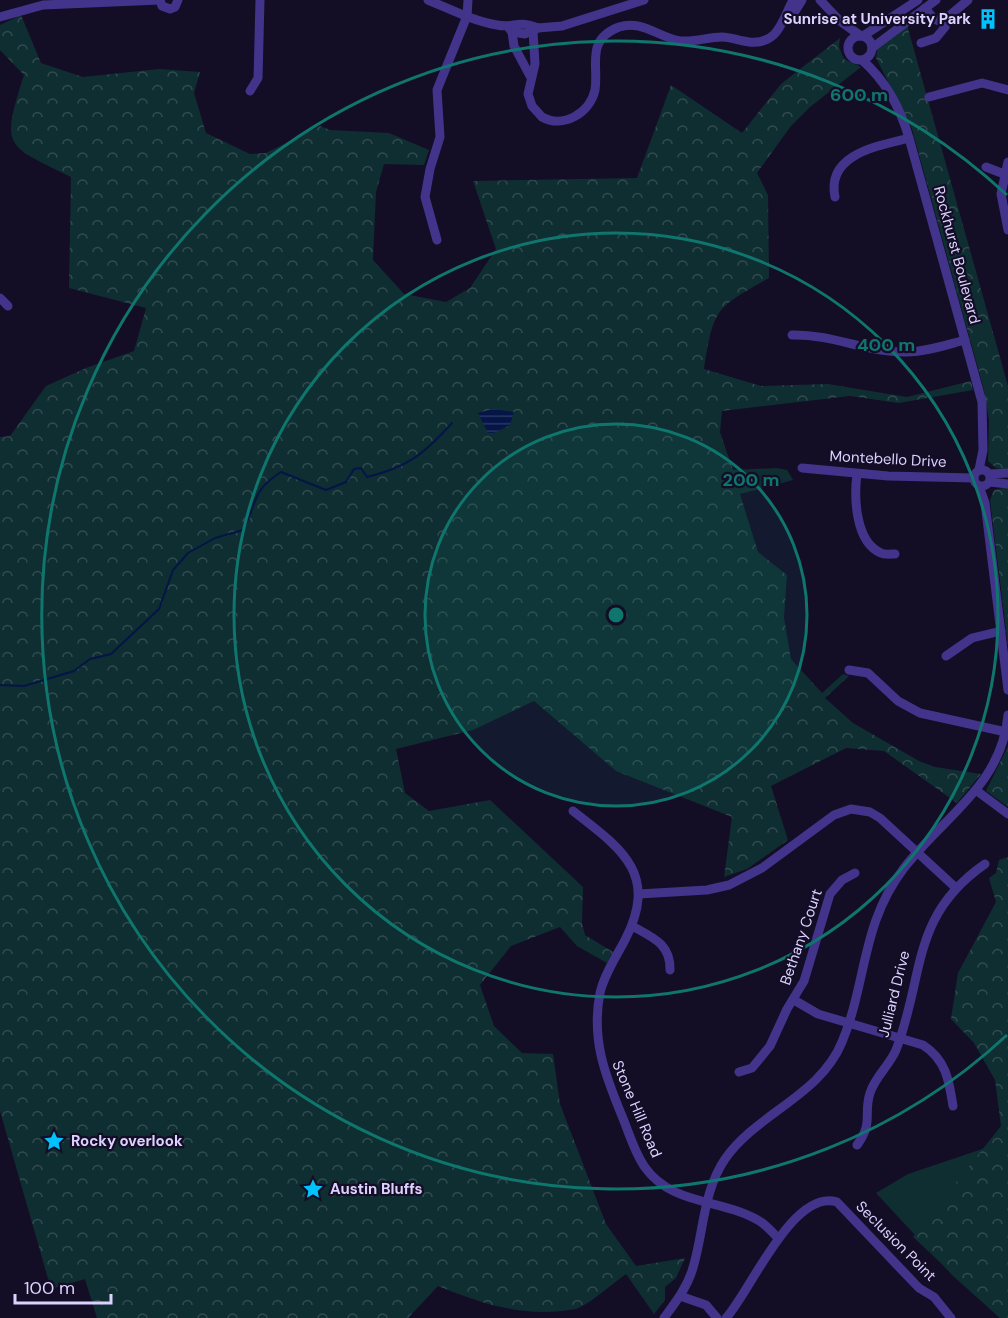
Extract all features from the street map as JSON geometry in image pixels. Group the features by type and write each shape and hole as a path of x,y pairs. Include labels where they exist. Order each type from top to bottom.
{"street":[{"path":"0,17 43,5 80,2 160,0 162,6 170,9 176,7 178,0"},
{"path":"250,91 258,78 256,41 260,0"},
{"path":"428,0 510,30 523,22 535,29 562,26 644,0"},
{"path":"437,240 425,197 430,169 440,137 437,90 467,16 468,0"},
{"path":"788,18 794,0"},
{"path":"535,29 535,64 530,76 528,94 535,111 551,121 568,120 578,115 590,102 595,87 593,66 596,50 603,39 618,28 642,26 682,41 720,37 752,43 775,35 792,16 801,0"},
{"path":"820,0 840,21 869,41 872,50"},
{"path":"848,46 852,39 862,36 918,0"},
{"path":"840,21 852,57 862,60 936,0"},
{"path":"942,22 968,0"},
{"path":"921,43 942,33 945,27 925,8"},
{"path":"510,30 514,46 530,76"},
{"name":"Rockhurst Boulevard","path":"872,50 879,75"},
{"name":"Rockhurst Boulevard","path":"862,60 879,75 896,102 909,138 983,408 985,503 1008,690"},
{"path":"928,97 982,83 1008,90"},
{"path":"835,197 832,183 837,172 848,159 865,151 909,138"},
{"path":"1008,162 1001,194 1008,230"},
{"path":"986,167 1004,174"},
{"path":"0,298 8,306"},
{"path":"792,335 818,335 885,351 907,352 965,340"},
{"name":"Montebello Drive","path":"802,468 856,474 984,478 1008,484"},
{"name":"Montebello Drive","path":"984,478 1008,473"},
{"path":"856,474 855,503 860,524 872,545 881,553 895,554"},
{"path":"946,656 972,638 1000,630"},
{"path":"849,669 868,673 898,701 920,713 1006,732"},
{"path":"664,1318 680,1296 694,1263 706,1203 714,1179 735,1147 752,1130 819,1078 836,1054 849,1023 871,929 888,892 917,852 977,792 996,761 1006,732 1008,714"},
{"path":"977,792 1008,814"},
{"path":"639,894 707,890 729,885 762,868 834,814 851,809 870,812 880,818 956,888"},
{"name":"Stone Hill Road","path":"573,811 623,852 632,866 639,894 637,912 632,926 601,989 596,1022 600,1057 634,1148 654,1177 674,1192 754,1218 777,1237"},
{"name":"Julliard Drive","path":"857,1145 868,1127 870,1091 891,1058 899,1037 922,945 933,919 956,888 985,864"},
{"name":"Bethany Court","path":"739,1072 752,1068 764,1057 809,968 830,894 842,880 855,873"},
{"path":"632,926 666,949 670,956 670,970"},
{"path":"794,1000 818,1014 923,1045 938,1056 946,1071 952,1106"},
{"name":"Seclusion Point","path":"726,1318 739,1304 777,1237 816,1203 829,1200 837,1203 919,1288 934,1298 951,1318"},
{"path":"680,1296 706,1305 717,1318"}],"green space":[{"path":"21,15 41,63 83,77 159,69 200,72 194,93 206,133 250,154 266,153 320,126 330,130 389,133 429,150 424,165 384,164 376,192 373,260 404,294 446,302 470,288 496,249 473,181 637,178 671,85 742,133 781,84 840,38 839,47 844,59 861,67 810,107 791,126 757,173 768,195 769,278 737,297 720,312 711,333 704,369 761,386 828,384 907,397 971,381 973,390 899,403 850,396 722,411 720,432 733,470 777,468 787,470 793,480 740,494 758,552 787,575 784,618 791,659 822,693 843,674 849,676 825,698 853,723 919,761 935,767 981,774 957,803 884,751 846,748 771,786 788,840 747,869 724,877 732,817 616,771 534,701 473,730 396,749 405,793 429,811 490,800 583,887 582,923 585,935 613,952 607,963 577,946 560,927 511,946 480,985 494,1026 522,1053 553,1054 560,1104 606,1224 636,1266 685,1258 676,1278 665,1287 665,1300 654,1314 626,1274 582,1306 557,1311 522,1311 506,1308 472,1299 438,1286 408,1318 97,1318 85,1279 51,1289 0,1111 0,437 10,436 46,386 86,368 134,351 146,308 69,288 71,177 21,150 14,142 11,132 16,100 24,75 0,50 0,25"},
{"path":"907,25 1008,386 1008,470 996,468 988,461 989,420 984,390 912,129 876,58 878,46"},
{"path":"1008,487 1008,646 990,500 994,490"},
{"path":"1008,746 1008,807 986,791"},
{"path":"1008,857 1008,1318 1000,1318 913,1237 1001,1126 995,1080 974,1043 951,1019 958,973 996,902 989,878 996,873 999,860"},
{"path":"1001,1126 1008,1318 1000,1318 953,1276 876,1193 908,1174 985,1148"}],"shaded area":[{"path":"493,409 514,412 510,425 494,433 488,433 478,413"}],"waterway":[{"path":"0,685 24,686 74,671 90,659 111,654 159,609 173,570 188,553 215,538 243,530 260,491 281,472 326,490 346,482 354,469 361,468 367,477 405,464 424,451 452,423"}],"place":[{"name":"Sunrise at University Park","path":"988,19"},
{"name":"Rocky overlook","path":"54,1141"},
{"name":"Austin Bluffs","path":"313,1189"}]}
